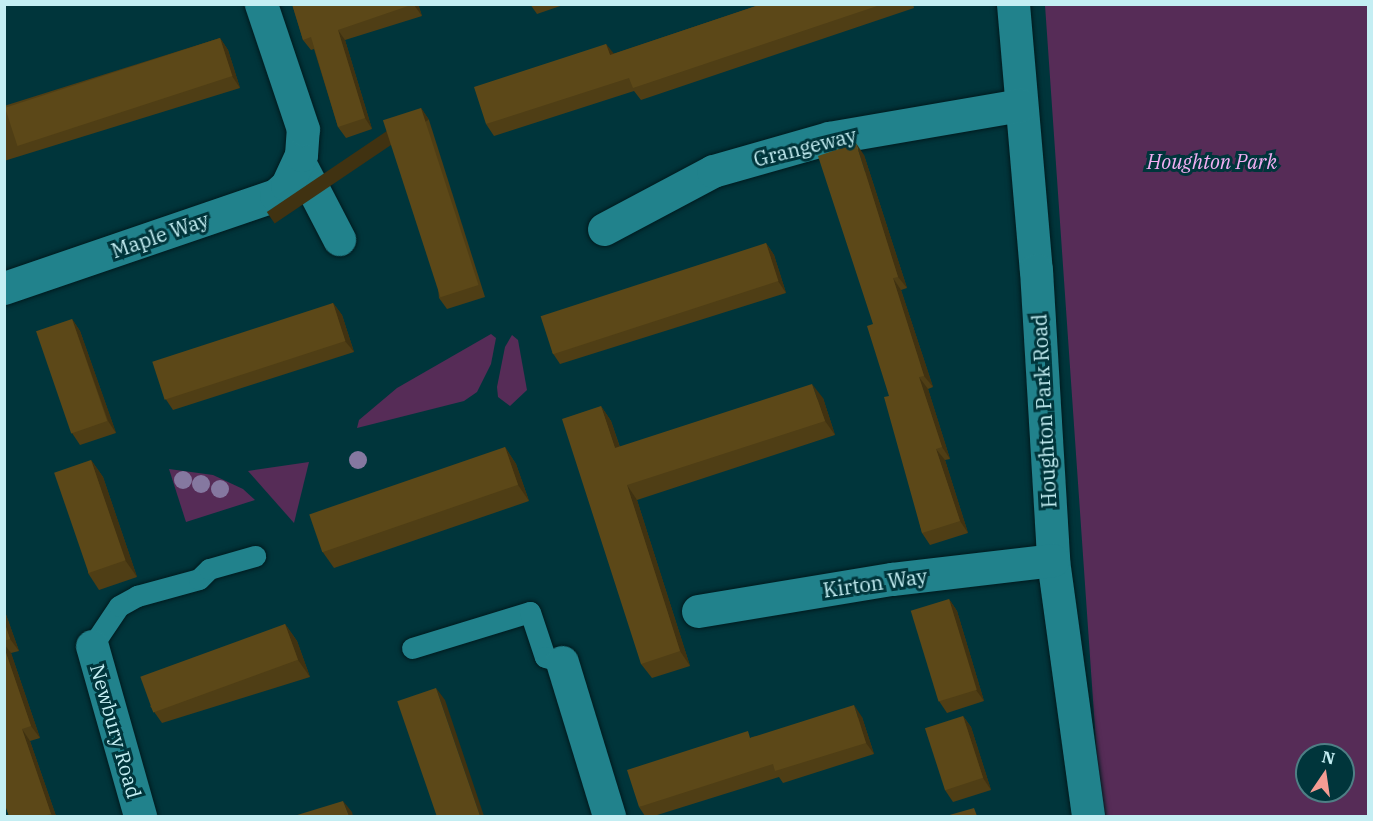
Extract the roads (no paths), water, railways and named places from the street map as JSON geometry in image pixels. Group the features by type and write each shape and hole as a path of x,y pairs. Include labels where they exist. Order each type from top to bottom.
{"street":[{"name":"Maple Way","path":"4,288 276,195 287,185 299,162 303,129 261,4"},
{"name":"Houghton Park Road","path":"1013,4 1036,270 1053,560 1089,816"},
{"name":"Grangeway","path":"604,229 713,171 829,138 1020,105"},
{"path":"299,162 339,239"},
{"name":"Kirton Way","path":"698,611 892,579 1053,560"},
{"name":"Newbury Road","path":"92,646 140,816"},
{"path":"562,662 609,816"}],"lane":[{"path":"92,646 119,606 128,601 255,556"},
{"path":"412,648 530,612 545,657 562,662"}],"park label":[{"name":"Houghton Park","path":"1212,161"}]}
